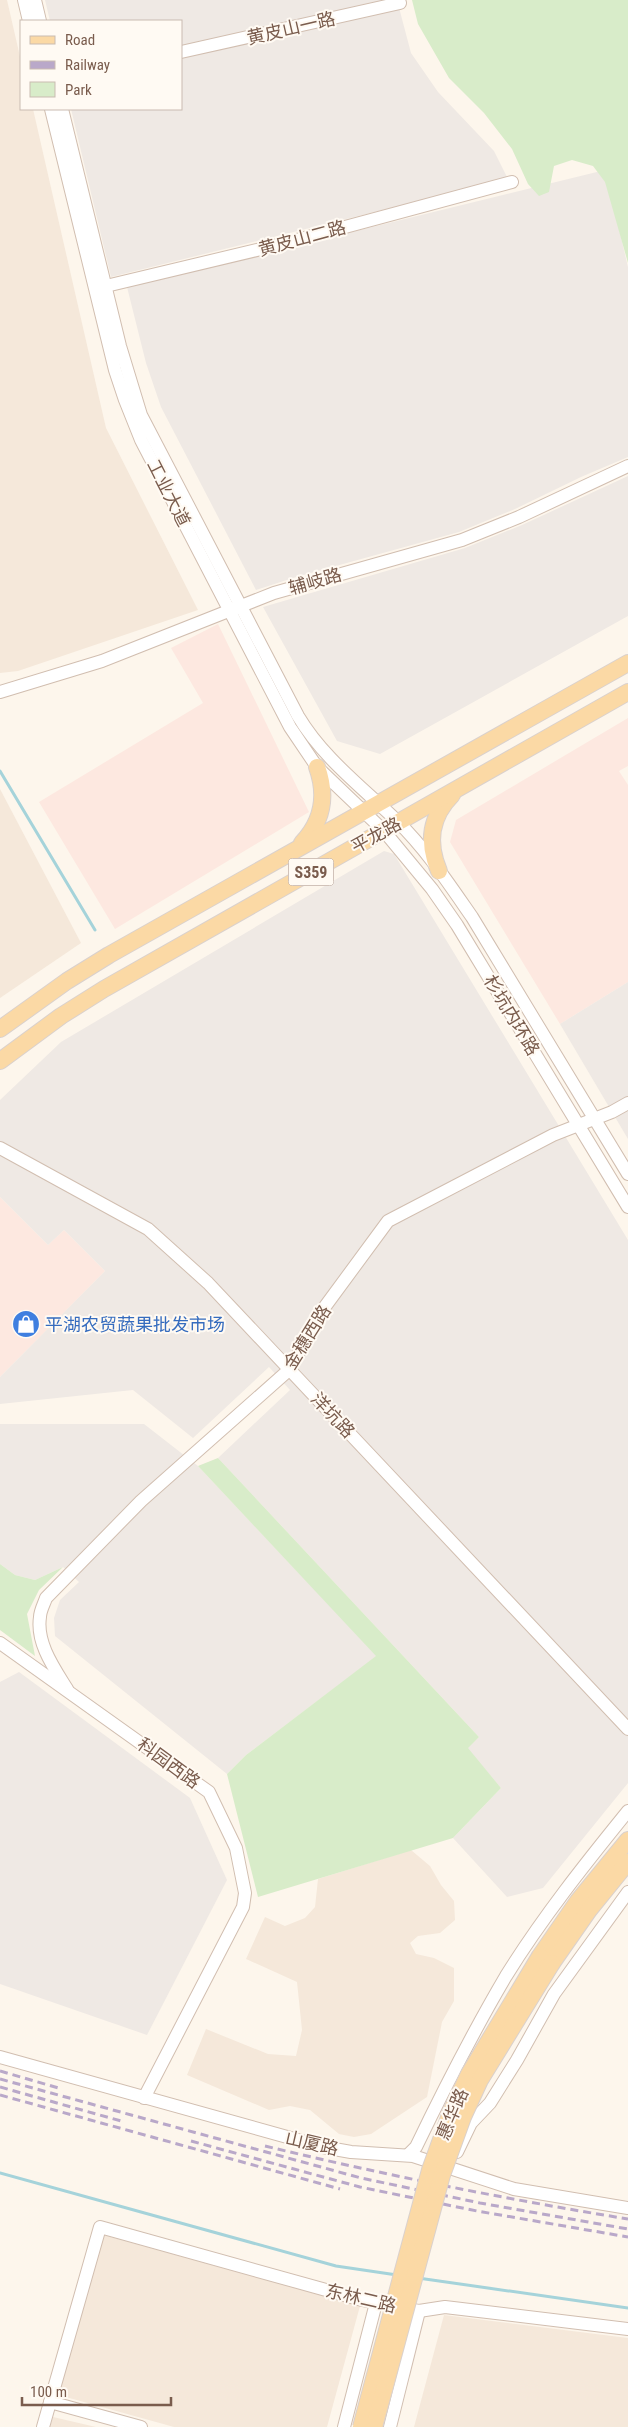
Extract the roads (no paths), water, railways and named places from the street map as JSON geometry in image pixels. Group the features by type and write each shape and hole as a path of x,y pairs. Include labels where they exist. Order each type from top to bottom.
{"main road":[{"name":"平龙路","path":"0,1029 92,965 628,664"},
{"name":"平龙路","path":"0,1061 61,1016 104,989 628,692"},
{"path":"288,854 307,837 319,816 324,794 317,767"},
{"path":"439,871 430,842 432,829 446,801 459,788"},
{"name":"惠华路","path":"374,2427 442,2175 463,2117 489,2064 578,1902 628,1840"},
{"name":"惠华路","path":"361,2427 430,2170 451,2112 469,2074 546,1959 628,1862"}],"street":[{"path":"24,0 29,20"},
{"path":"35,0 40,20"},
{"name":"黄皮山一路","path":"182,52 400,3"},
{"name":"工业大道","path":"51,110 118,379 132,419 235,608 308,733 371,807 384,831"},
{"name":"工业大道","path":"62,110 126,368 141,415 235,608 290,727 317,767 371,807 398,823"},
{"name":"黄皮山二路","path":"106,286 282,244 512,182"},
{"path":"98,299 106,286"},
{"name":"辅岐路","path":"0,692 102,661 235,608 299,586 462,540 519,517 628,466"},
{"name":"杉坑内环路","path":"398,823 439,871 472,917 628,1174"},
{"name":"杉坑内环路","path":"384,831 432,889 457,925 628,1207"},
{"name":"金穗西路","path":"67,1690 49,1658 40,1633 40,1616 46,1598 141,1501 290,1369 321,1312 388,1221 553,1135 595,1119 628,1103"},
{"name":"洋坑路","path":"0,1148 148,1229 208,1283 628,1730"},
{"name":"科园西路","path":"0,1643 209,1792 236,1848 245,1893 243,1907 144,2098"},
{"path":"408,2155 416,2147 463,2050 507,1975 539,1927 628,1811"},
{"path":"448,2167 471,2123 497,2091 554,1994 628,1892"},
{"name":"山厦路","path":"0,2057 323,2147 351,2152 408,2155 514,2189 628,2208"},
{"name":"东林二路","path":"50,2402 100,2227 376,2303 419,2310 446,2307 628,2329"},
{"path":"344,2427 376,2303"},
{"path":"390,2427 419,2310"},
{"path":"43,2427 50,2402 141,2427"}],"waterway":[{"path":"0,771 95,930"},
{"path":"0,2173 336,2266 397,2275"},
{"path":"418,2278 628,2308"}],"railway":[{"path":"0,2071 62,2089"},
{"path":"0,2079 361,2178 480,2203 628,2229"},
{"path":"0,2087 121,2121"},
{"path":"0,2095 340,2189"},
{"path":"191,2141 360,2187 477,2211 628,2237"},
{"path":"265,2146 445,2186 628,2219"}],"place":[{"name":"平湖农贸蔬果批发市场","path":"26,1324"}]}
